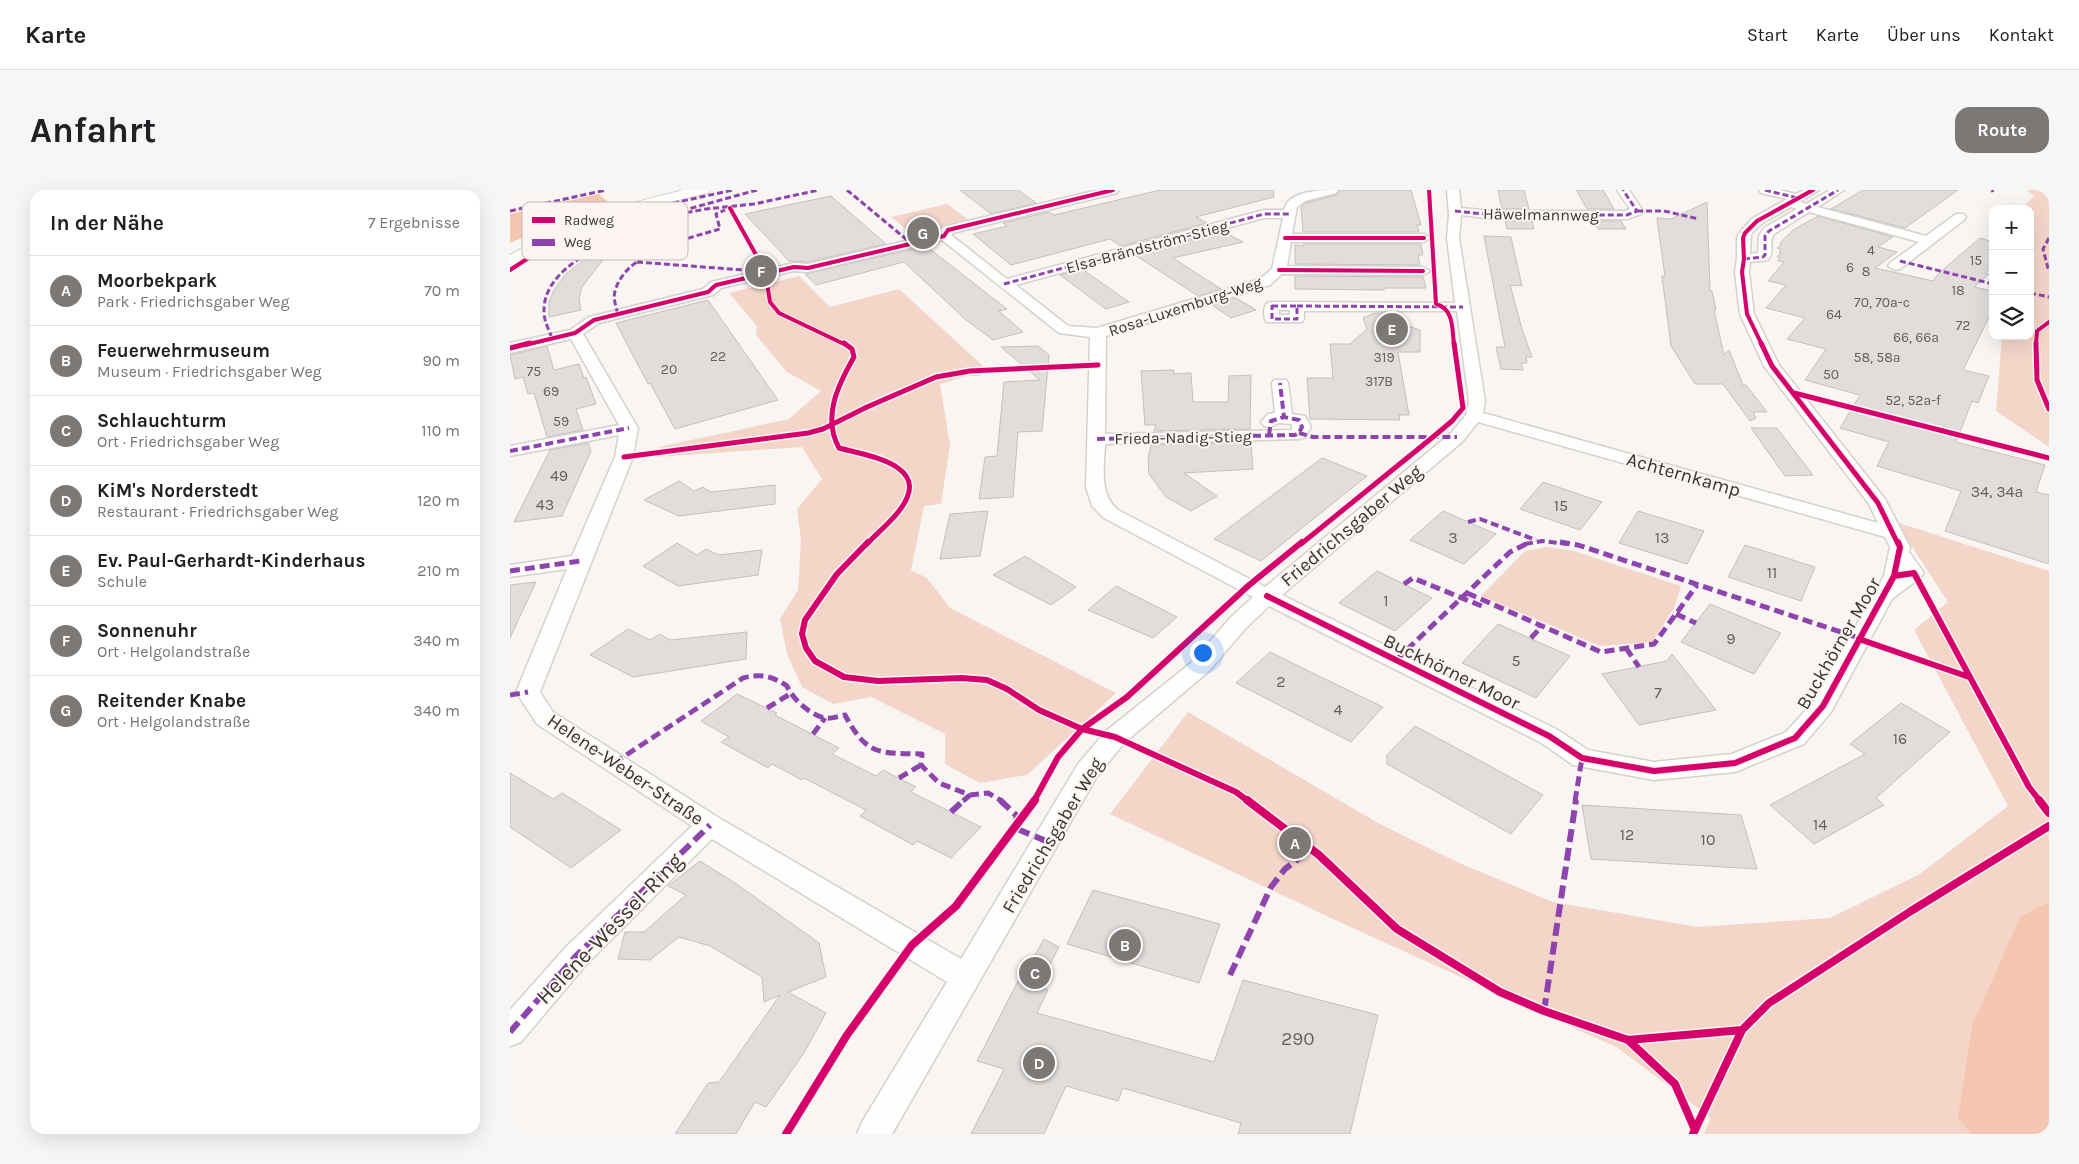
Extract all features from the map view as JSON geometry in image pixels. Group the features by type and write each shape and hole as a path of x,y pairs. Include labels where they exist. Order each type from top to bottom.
{"main road":[{"path":"632,202 664,192 702,190"},
{"path":"642,202 664,192"},
{"path":"510,250 522,244"},
{"path":"510,262 522,254"}],"street":[{"path":"510,348 575,333 594,320 708,292 716,285 794,267 808,268 944,236 948,230 1113,190"},
{"path":"1290,214 1292,206 1301,198 1332,190"},
{"name":"Häwelmannweg","path":"1454,200 1493,215 1627,215 1637,211 1623,190"},
{"path":"1765,190 1930,241"},
{"path":"1838,190 1802,200 1757,221 1755,234 1743,238 1744,258 1742,272 1748,314 1772,366 1878,503 1893,533"},
{"path":"1454,200 1453,238 1477,401 1474,416"},
{"name":"Elsa-Brändström-Stieg","path":"1004,284 1264,214 1290,214"},
{"name":"Rosa-Luxemburg-Weg","path":"1098,333 1266,282 1279,270 1290,214"},
{"path":"1895,266 1960,217"},
{"path":"944,236 1064,330 1098,333"},
{"path":"1285,238 1424,238"},
{"path":"1279,270 1423,271"},
{"path":"1297,306 1463,306"},
{"path":"510,451 629,428 575,333"},
{"name":"Buckhörner Moor","path":"1098,333 1095,487 1101,506 1111,514 1267,596 1549,736 1582,758 1654,771 1735,763 1795,738 1822,706 1884,594 1914,573 1899,553 1900,546 1893,533"},
{"name":"Frieda-Nadig-Stieg","path":"1097,439 1295,435 1302,427 1299,420 1284,417 1280,383"},
{"name":"Achternkamp","path":"1474,416 1893,533"},
{"name":"Friedrichsgaber Weg","path":"874,1134 1087,771 1115,737 1200,667 1238,623 1267,596 1457,437 1474,416"},
{"name":"Helene-Weber-Straße","path":"629,428 624,457 580,561 519,694 544,718 710,825 966,978"},
{"path":"510,571 580,561"},
{"name":"Helene-Wessel-Ring","path":"510,1032 575,956 710,825"}],"shaded area":[{"path":"2026,190 2049,190 2049,447 1996,411 2002,340 2034,340 2034,205 2025,205 2034,196"},
{"path":"599,194 608,202 563,202"},
{"path":"661,195 647,202 633,202"},
{"path":"947,204 969,220 912,234 891,217"},
{"path":"522,211 522,238 510,243 510,214"},
{"path":"522,247 522,254 510,259 510,254"},
{"path":"799,276 830,307 899,289 983,366 980,376 967,376 940,384 950,445 941,504 924,506 911,570 927,578 950,608 1116,693 1027,775 980,783 945,764 945,734 871,697 833,704 802,687 787,654 780,619 798,590 801,540 797,509 822,479 802,447 657,457 659,447 789,419 821,391 787,372 756,335 757,326 729,293"},
{"path":"1896,522 2049,571 2049,1134 1704,1134 1711,1118 1618,1048 1346,925 1110,814 1188,712 1378,823 1457,862 1553,902 1698,927 1830,918 1920,874 2008,806 1914,630 1948,602"},
{"path":"1547,547 1574,551 1681,586 1674,608 1652,642 1600,646 1481,596 1525,551"},
{"path":"2049,902 2049,1134 1971,1134 1958,1118 1972,1026 2020,917"}],"building":[{"path":"960,190 1018,190 1036,203 991,214"},
{"path":"1160,190 1273,190 1274,197 1196,217 1207,223 1121,246 1110,239 1011,265 973,234 1007,226 1003,223 1049,212 1054,215"},
{"path":"1340,190 1411,190 1421,225 1417,225 1419,232 1303,232 1301,207 1306,203 1336,195"},
{"path":"1498,190 1524,190 1529,209 1502,209"},
{"path":"1576,190 1603,190 1614,209 1587,209"},
{"path":"1863,190 1958,190 1905,228 1831,209"},
{"path":"831,196 886,244 808,262 789,261 745,214"},
{"path":"1707,202 1710,291 1712,291 1716,310 1714,310 1724,355 1729,350 1743,385 1746,385 1767,412 1753,412 1756,418 1750,421 1723,384 1695,384 1671,346 1662,276 1665,277 1657,218 1671,219"},
{"path":"1818,216 1893,237 1878,247 1897,252 1875,268 1933,281 1938,274 1980,238 1989,241 1989,270 1985,273 1989,274 1974,287 1989,290 1989,317 1963,370 1989,376 1978,403 1972,401 1956,442 2045,465 2036,492 2049,495 2049,564 1945,531 1961,491 1877,466 1889,442 1840,428 1860,395 1805,380 1826,349 1787,339 1805,318 1766,308 1786,285 1768,281 1784,262 1778,261 1780,258 1777,257 1781,249 1777,248 1793,230"},
{"path":"1505,221 1532,221 1534,229 1507,229"},
{"path":"1593,221 1621,221 1626,229 1598,229"},
{"path":"1222,231 1243,242 1173,258 1221,289 1198,296 1135,255"},
{"path":"1484,236 1511,237 1522,286 1510,285 1532,357 1526,357 1527,363 1521,363 1523,370 1501,369 1496,347 1505,347"},
{"path":"1303,244 1421,244 1423,255 1418,255 1420,265 1295,264 1295,245 1304,246"},
{"path":"926,246 1007,309 999,311 1023,332 993,340 966,320 904,262 816,285 805,274"},
{"path":"584,260 603,260 582,287 579,298 581,310 549,317 549,302 554,290 565,275"},
{"path":"1082,269 1129,302 1106,309 1060,275"},
{"path":"1295,276 1423,277 1426,288 1384,288 1384,290 1295,289"},
{"path":"1236,298 1256,310 1231,318 1212,305"},
{"path":"708,300 778,400 675,429 650,383 648,384 616,323"},
{"path":"1375,313 1389,313 1392,327 1408,326 1420,330 1420,352 1398,352 1409,415 1399,415 1400,420 1310,419 1307,378 1333,378 1330,344 1350,344 1367,329 1363,318"},
{"path":"547,346 554,370 579,364 584,378 586,377 596,404 576,409 583,430 547,437 534,393 528,394 523,377 515,379 510,355"},
{"path":"1038,346 1049,355 1042,431 1018,432 1013,497 979,499 985,457 997,456 1004,382 1040,380 1001,347"},
{"path":"1174,370 1174,374 1191,373 1193,402 1228,402 1229,376 1251,375 1250,429 1154,431 1156,425 1145,425 1141,371"},
{"path":"1751,428 1777,428 1813,475 1785,476"},
{"path":"1251,442 1253,469 1184,473 1217,496 1191,511 1166,497 1149,474 1148,458 1151,445"},
{"path":"588,443 591,451 562,516 514,522 550,450"},
{"path":"1322,458 1367,476 1261,561 1214,539"},
{"path":"679,481 694,491 703,487 711,492 775,485 775,504 679,516 644,500"},
{"path":"1543,482 1602,502 1580,530 1520,509"},
{"path":"988,511 980,556 940,559 950,514"},
{"path":"1443,511 1496,534 1464,564 1410,540"},
{"path":"1638,511 1704,531 1687,564 1619,543"},
{"path":"677,543 697,555 706,549 719,555 762,550 758,575 678,586 643,566"},
{"path":"1745,545 1815,567 1801,601 1728,577"},
{"path":"1025,556 1076,587 1051,605 993,575"},
{"path":"1377,571 1432,598 1395,631 1339,603"},
{"path":"536,582 510,638 510,585"},
{"path":"1116,586 1177,617 1153,638 1088,610"},
{"path":"1710,604 1781,633 1754,674 1681,642"},
{"path":"1498,624 1570,656 1536,698 1462,663"},
{"path":"628,629 650,640 660,634 670,640 747,632 746,659 633,677 590,655"},
{"path":"1270,652 1383,707 1351,742 1236,683"},
{"path":"1672,654 1716,710 1639,725 1602,674 1667,661"},
{"path":"737,694 777,713 775,715 839,748 832,754 876,776 883,770 916,787 911,792 981,827 951,858 917,841 913,845 860,816 866,810 804,778 802,780 772,764 768,768 721,742 729,737 701,721"},
{"path":"1901,703 1950,732 1876,798 1884,805 1814,844 1770,805 1865,754 1850,744"},
{"path":"1415,726 1543,795 1511,834 1387,764 1387,755"},
{"path":"510,773 553,799 562,793 621,830 571,868 510,827"},
{"path":"1582,805 1741,815 1757,869 1591,859"},
{"path":"700,861 735,883 819,943 826,977 788,992 826,1013 804,1053 766,1107 755,1102 736,1134 675,1134 708,1083 719,1082 780,995 764,1002 762,977 710,946 679,937 650,960 618,959 625,932 644,932 686,895 668,886"},
{"path":"1093,890 1220,924 1199,983 1067,944"},
{"path":"1044,939 1059,947 1038,987 1048,990 1037,1013 1214,1062 1243,980 1378,1015 1350,1134 1238,1134 1241,1123 1123,1088 1118,1101 1066,1086 1044,1134 971,1134 1004,1069 977,1061 1018,981 1020,982"}],"marked path":[{"path":"551,202 606,190"},
{"path":"678,202 733,190"},
{"path":"688,209 757,190"},
{"path":"688,212 754,204 819,190"},
{"path":"847,190 912,244"},
{"path":"1455,211 1493,215 1627,215 1637,211 1623,190"},
{"path":"1765,190 1797,198"},
{"path":"1744,259 1763,257 1765,255 1765,236 1769,231 1838,190"},
{"path":"510,211 522,208"},
{"path":"688,239 720,229 716,214 725,210"},
{"path":"1637,211 1664,211 1699,219"},
{"path":"1004,284 1264,214 1290,214"},
{"path":"2049,238 2043,249 2049,272"},
{"path":"552,338 544,313 549,292 559,276 578,260"},
{"path":"618,314 615,291 621,278 640,260"},
{"path":"1900,261 1989,283"},
{"path":"637,262 757,271"},
{"path":"2034,294 2049,297"},
{"path":"1297,306 1297,319 1272,319 1272,306 1463,307"},
{"path":"1269,435 1271,421 1284,417 1280,383"},
{"path":"1097,439 1295,435 1299,433 1302,427 1299,420 1284,417"},
{"path":"510,451 629,428"},
{"path":"1299,433 1313,437 1457,437"},
{"path":"1468,522 1480,519 1536,540"},
{"path":"1396,660 1510,552 1526,543 1542,541 1578,545 1862,639"},
{"path":"510,571 580,561"},
{"path":"1404,584 1413,578 1484,607"},
{"path":"1467,593 1601,652 1654,644 1697,585"},
{"path":"1676,614 1696,623"},
{"path":"1531,638 1542,626 1538,625"},
{"path":"1626,648 1639,667"},
{"path":"614,763 743,678 761,675 776,679 787,686 790,694 799,704 825,718 845,715 860,739 867,746 875,750 894,754 922,754 921,765 939,783 970,795 988,793 1002,801 1017,816 1015,828 1046,841"},
{"path":"510,695 528,692"},
{"path":"767,708 790,694"},
{"path":"813,734 825,718"},
{"path":"1544,1011 1582,758"},
{"path":"899,778 921,765"},
{"path":"951,812 970,795"},
{"path":"510,1032 575,957 710,825"},
{"path":"1230,975 1271,887 1285,869 1311,849"}],"cycle path":[{"path":"510,348 575,333 594,320 708,292 716,285 794,267 808,268 944,236 948,230 1113,190"},
{"path":"786,1134 847,1035 912,945 956,906 1039,795 1058,757 1082,729 1127,697 1248,586 1433,437 1452,421 1463,408 1450,313 1443,306 1436,304 1429,190"},
{"path":"1267,596 1549,736 1582,758 1654,771 1735,763 1795,738 1823,706 1894,576 1900,547 1878,503 1772,366 1747,314 1742,272 1744,259 1743,238 1745,233 1757,221 1813,190"},
{"path":"730,208 760,262 757,271 767,283 770,302 779,313 844,343 852,349 854,357 840,382 832,404 833,437 839,448 894,464 904,471 909,481 908,493 900,510 837,574 805,620 802,634 806,648 815,661 844,677 878,681 962,678 987,680 1007,689 1039,710 1082,729 1115,737 1236,792 1319,855 1397,929 1500,992 1544,1011 1628,1040 1742,1030"},
{"path":"1285,238 1424,238"},
{"path":"510,270 525,260"},
{"path":"1279,270 1423,271"},
{"path":"2049,322 2037,331 2036,362 2037,380 2049,409"},
{"path":"624,457 808,433 823,429 867,407 936,377 970,371 1098,365"},
{"path":"1794,393 2049,458"},
{"path":"1894,576 1914,573 2029,787 2049,813"},
{"path":"1859,639 1969,677"},
{"path":"1693,1134 1742,1030 1769,1003 1911,911 2049,826"},
{"path":"1628,1040 1675,1084 1695,1130"}],"place":[{"name":"Reitender Knabe","path":"923,233"},
{"name":"Sonnenuhr","path":"761,271"},
{"name":"Ev. Paul-Gerhardt-Kinderhaus","path":"1392,329"},
{"name":"Moorbekpark","path":"1295,843"},
{"name":"Feuerwehrmuseum","path":"1125,945"},
{"name":"Schlauchturm","path":"1035,973"},
{"name":"KiM's Norderstedt","path":"1039,1063"}]}
